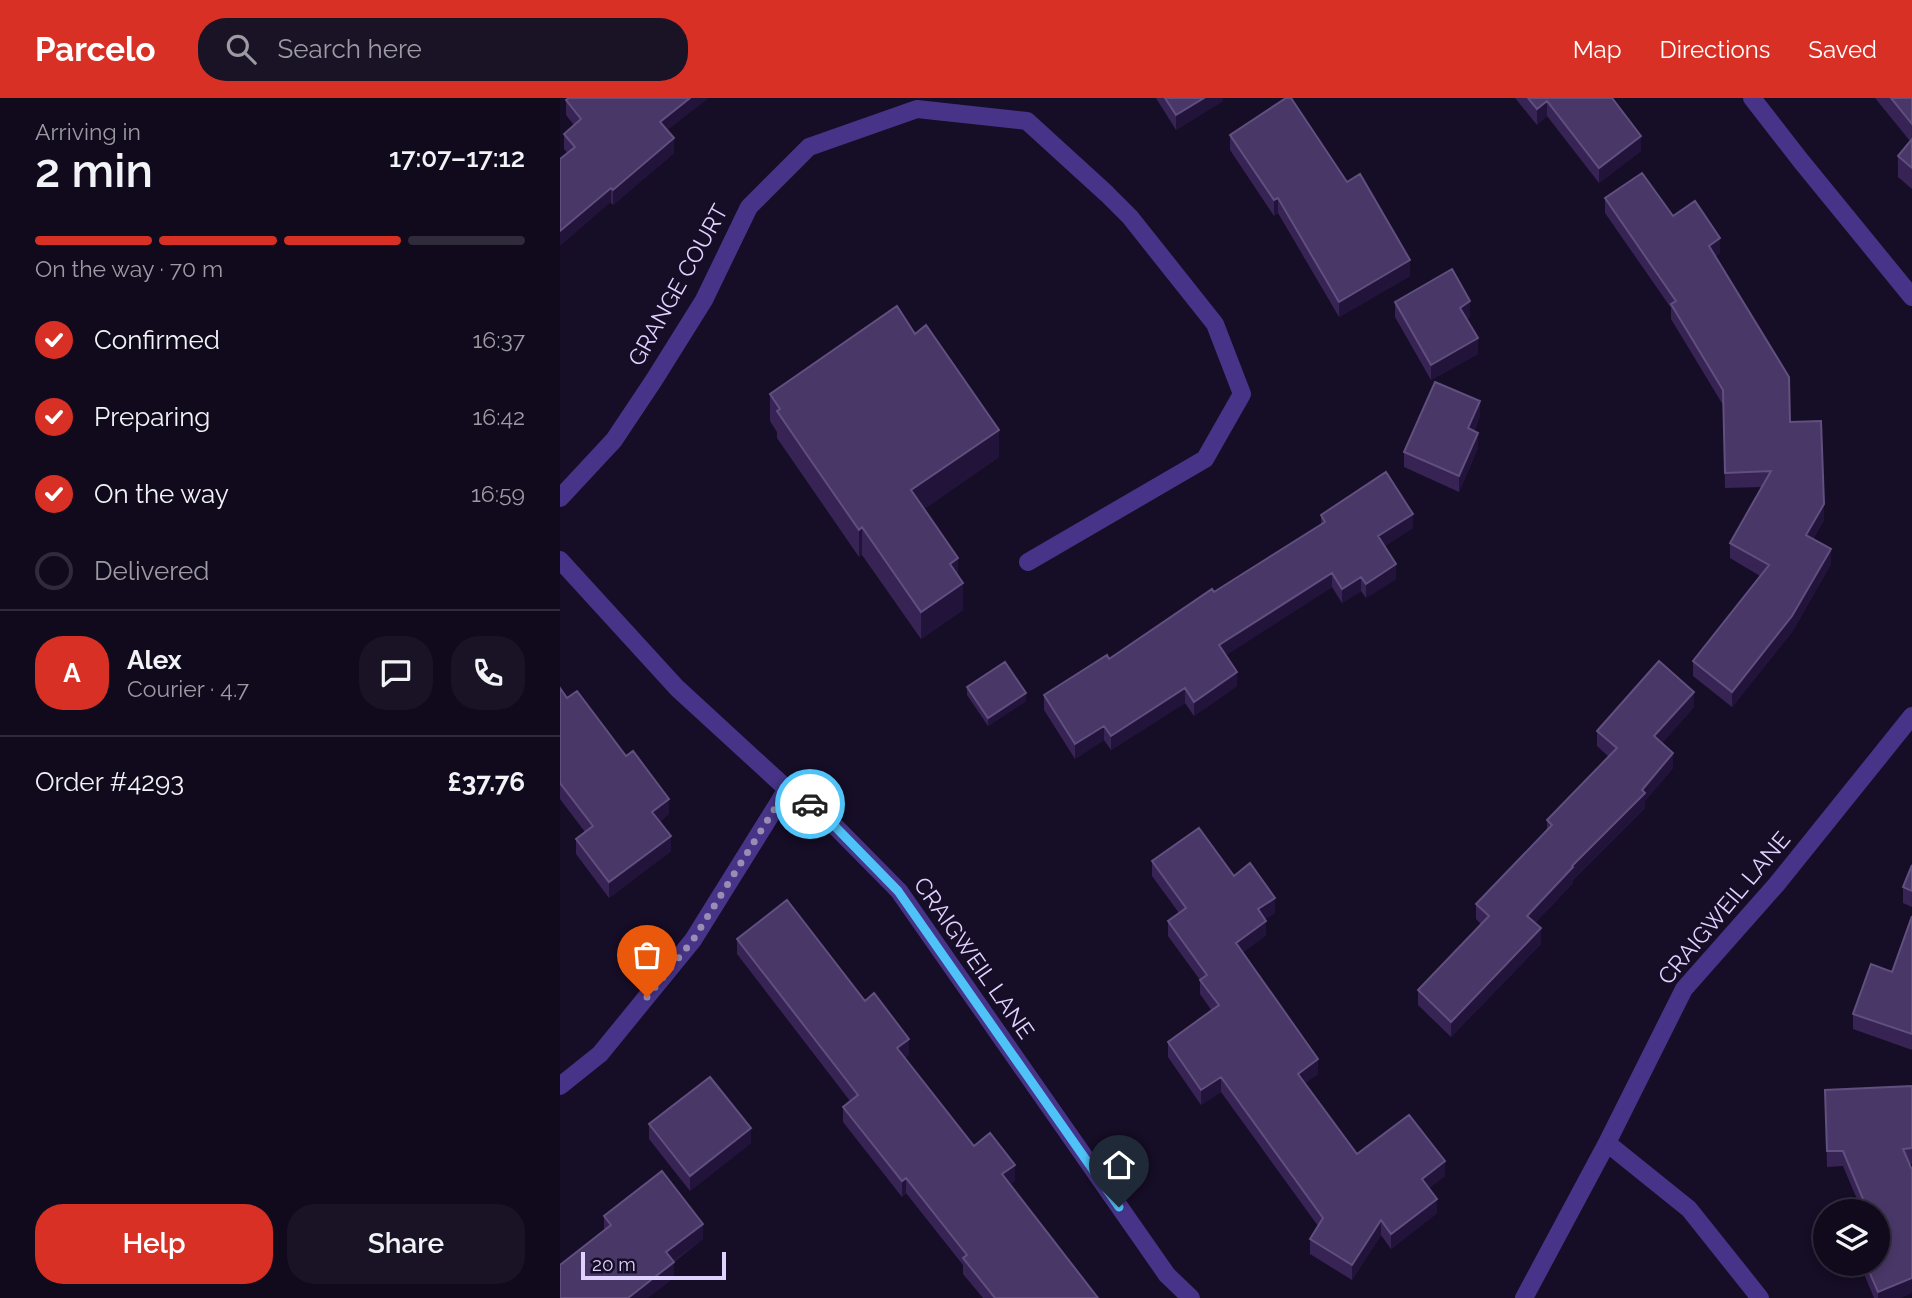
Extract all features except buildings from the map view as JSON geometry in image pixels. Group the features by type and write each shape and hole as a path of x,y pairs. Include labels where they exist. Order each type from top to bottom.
{"street":[{"path":"1755,99 1801,161 1912,296"},
{"name":"GRANGE COURT","path":"560,498 614,440 654,380 704,300 749,207 809,147 917,109 1027,121 1129,217 1215,324 1242,394 1205,459 1028,562"},
{"name":"CRAIGWEIL LANE","path":"560,560 677,688 787,789 819,810 898,891 1167,1275 1191,1298"},
{"name":"CRAIGWEIL LANE","path":"1524,1298 1607,1143 1684,989 1776,885 1912,716"},
{"path":"560,1086 600,1054 693,940 787,789"},
{"path":"1607,1143 1689,1209 1760,1298"}],"way so far":[{"path":"647,997 693,940 787,789 810,804"}],"route":[{"path":"810,804 898,891 1119,1207"}]}
